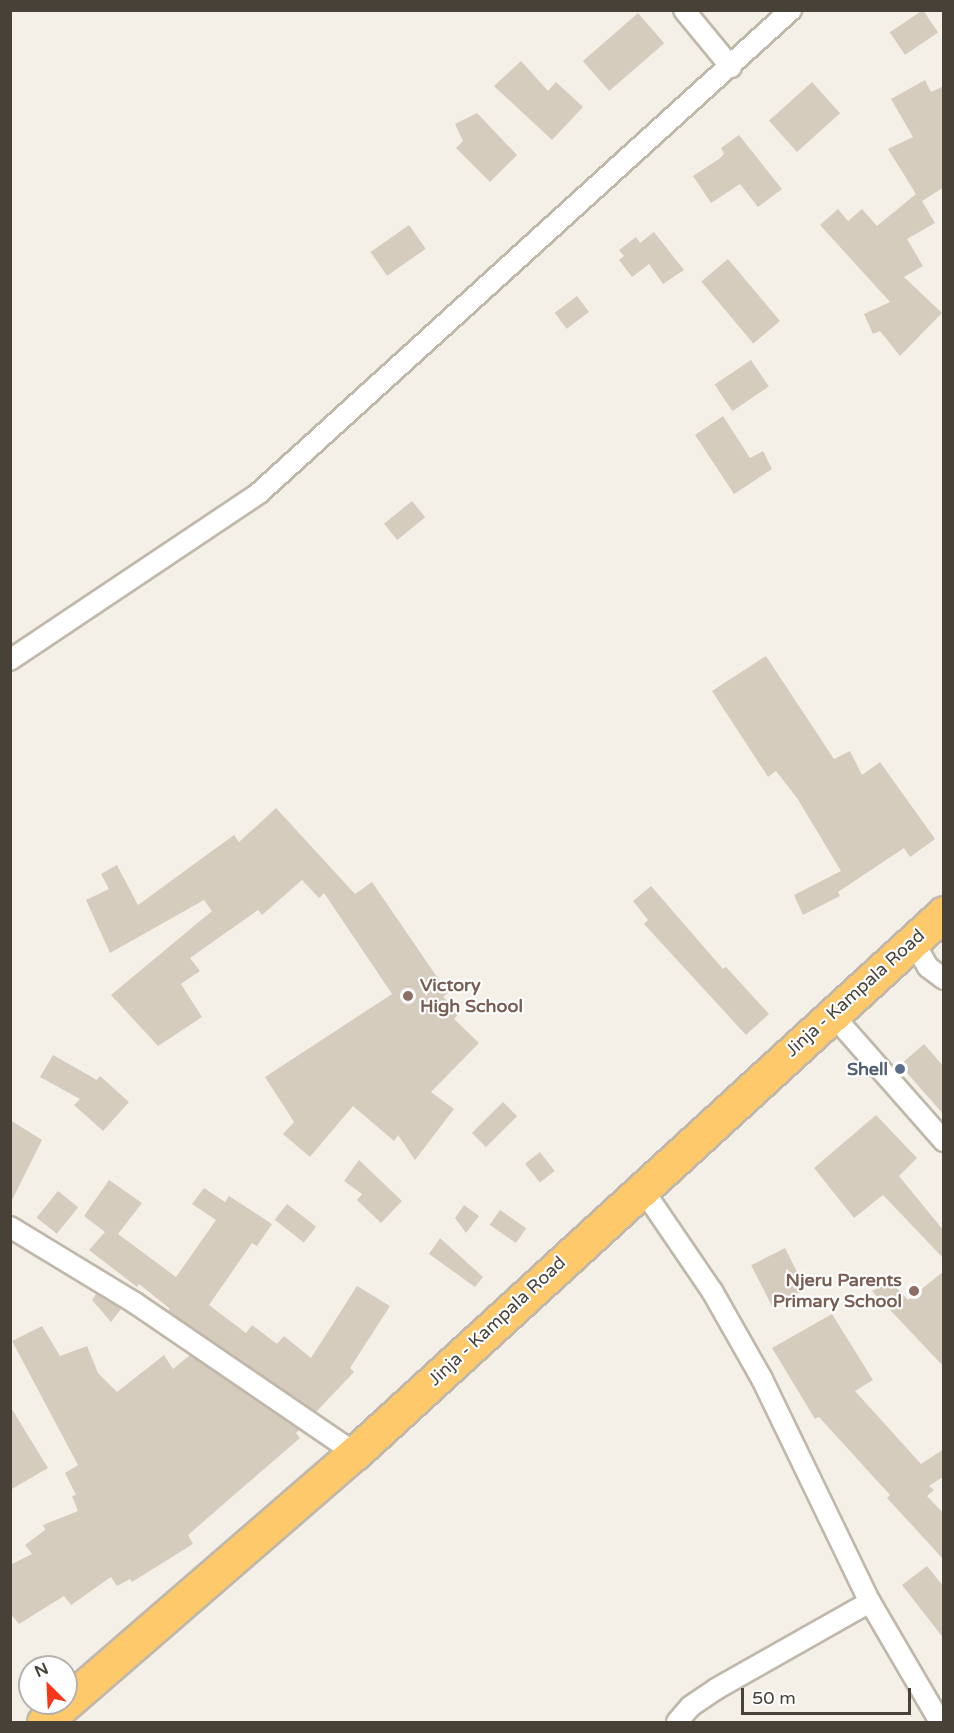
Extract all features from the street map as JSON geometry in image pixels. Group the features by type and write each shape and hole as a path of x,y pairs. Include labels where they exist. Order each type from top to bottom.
{"highway":[{"name":"Jinja - Kampala Road","path":"44,1722 355,1453 641,1187 944,913"}],"street":[{"path":"684,10 731,67"},
{"path":"10,660 259,493 731,67 791,10"},
{"path":"913,941 928,967 944,980"},
{"path":"831,1013 944,1141"},
{"path":"641,1187 711,1291 762,1379 870,1602 940,1722"},
{"path":"10,1227 135,1303 355,1453"},
{"path":"677,1722 691,1706 716,1689 870,1602"}],"building":[{"path":"923,10 938,32 905,55 890,32"},
{"path":"638,13 664,43 609,91 583,61"},
{"path":"521,61 548,91 556,82 583,107 552,140 494,86"},
{"path":"925,80 931,92 944,86 944,187 922,201 935,223 907,239 923,266 904,277 942,313 900,356 880,331 873,334 864,314 890,302 820,225 838,209 848,221 862,209 877,226 916,194 888,149 913,137 891,99"},
{"path":"812,82 840,113 797,152 769,121"},
{"path":"477,113 517,155 490,182 456,148 463,141 455,124"},
{"path":"739,135 782,189 758,207 740,184 711,203 693,176 719,159 724,154 721,148"},
{"path":"409,225 426,249 387,276 370,252"},
{"path":"654,232 684,270 663,284 649,264 632,277 619,260 624,256 619,250 636,237 640,243"},
{"path":"728,259 780,321 753,344 701,281"},
{"path":"577,296 589,312 567,329 555,313"},
{"path":"751,360 769,387 732,411 715,385"},
{"path":"723,416 750,458 763,451 772,469 734,494 695,435"},
{"path":"412,501 425,517 397,540 384,524"},
{"path":"766,656 834,759 850,751 862,775 880,762 935,839 910,857 904,848 838,892 840,896 803,915 794,895 841,871 797,798 776,771 768,777 712,691"},
{"path":"276,808 355,894 372,882 448,993 443,997 460,1012 454,1019 479,1043 431,1092 454,1109 415,1160 398,1135 394,1141 353,1106 310,1157 283,1134 294,1122 265,1077 392,994 324,893 319,898 302,880 262,915 258,910 190,958 200,971 181,984 202,1017 158,1046 111,995 212,911 204,900 110,953 86,900 109,889 101,874 117,865 138,905 234,835 239,842"},
{"path":"651,886 723,969 726,967 769,1014 746,1035 644,924 648,920 633,901"},
{"path":"924,1044 944,1067 944,1115 900,1065"},
{"path":"53,1055 97,1080 100,1076 129,1102 103,1131 74,1105 80,1099 40,1077"},
{"path":"503,1102 517,1116 486,1147 472,1133"},
{"path":"876,1115 917,1158 899,1176 944,1231 944,1259 883,1195 854,1218 814,1168"},
{"path":"10,1120 42,1140 10,1204"},
{"path":"540,1152 555,1171 540,1183 525,1164"},
{"path":"359,1160 402,1201 381,1223 357,1200 362,1194 344,1181"},
{"path":"109,1180 142,1203 118,1234 176,1277 216,1220 192,1204 204,1188 225,1202 229,1196 272,1224 257,1246 252,1243 209,1305 246,1333 252,1325 277,1344 284,1336 311,1358 357,1286 390,1306 350,1368 354,1372 316,1412 169,1312 169,1308 139,1284 137,1287 89,1250 105,1232 84,1216"},
{"path":"58,1191 78,1207 57,1234 37,1217"},
{"path":"287,1204 316,1227 304,1243 275,1220"},
{"path":"464,1205 479,1216 466,1233 455,1218"},
{"path":"500,1210 526,1228 516,1243 490,1225"},
{"path":"440,1238 483,1277 475,1287 429,1254"},
{"path":"785,1248 806,1289 772,1306 751,1265"},
{"path":"944,1271 944,1367 872,1291 890,1281 908,1300"},
{"path":"96,1294 121,1309 111,1322 92,1300"},
{"path":"832,1314 873,1380 855,1391 921,1464 944,1449 944,1476 929,1486 934,1490 927,1496 944,1514 944,1560 887,1498 890,1495 819,1417 815,1419 772,1348"},
{"path":"42,1326 60,1356 87,1346 98,1373 117,1392 164,1355 173,1369 190,1355 299,1430 296,1433 300,1438 188,1535 193,1544 132,1582 130,1579 117,1586 111,1577 71,1605 64,1596 19,1624 10,1613 10,1565 32,1554 25,1545 45,1530 43,1525 78,1511 72,1496 76,1495 65,1473 78,1465 12,1341"},
{"path":"10,1406 48,1468 10,1490"},
{"path":"927,1566 944,1587 944,1639 902,1585"}],"place":[{"name":"Victory High School","path":"408,996"},
{"name":"Shell","path":"900,1069"},
{"name":"Njeru Parents Primary School","path":"914,1291"}]}
